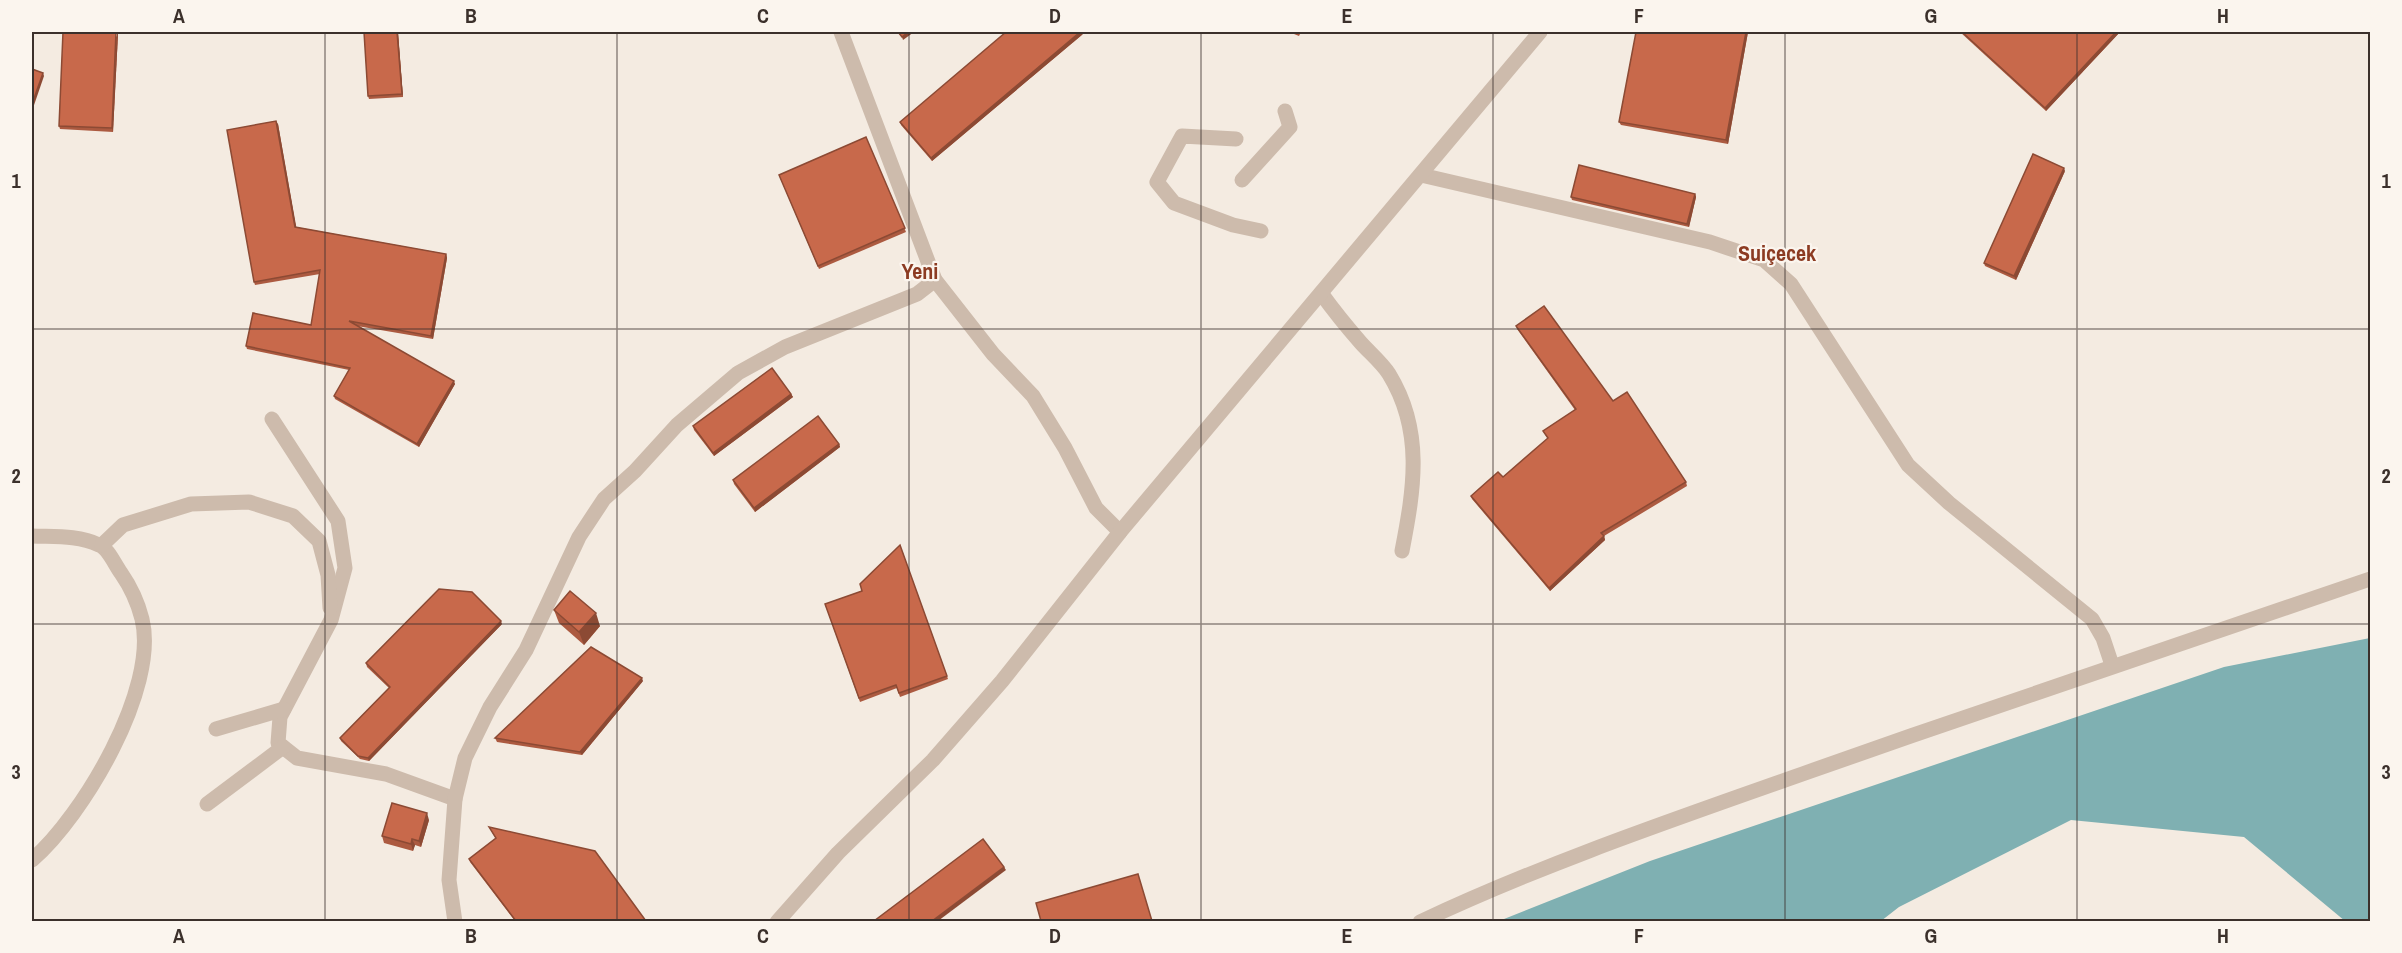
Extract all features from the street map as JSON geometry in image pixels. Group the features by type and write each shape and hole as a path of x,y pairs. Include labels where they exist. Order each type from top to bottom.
{"street":[{"path":"841,32 935,280 993,354 1033,396 1065,447 1096,508 1120,532"},
{"path":"777,921 838,853 948,742 1002,681 1120,532 1540,32"},
{"path":"1242,180 1290,127 1285,111"},
{"path":"1236,139 1182,136 1158,182 1174,203 1233,225 1260,231"},
{"path":"1421,175 1710,242 1764,260 1791,284 1908,465 1949,503 2092,619 2103,638 2112,665"},
{"path":"455,921 449,880 455,799 465,758 490,707 526,650 579,537 604,499 635,471 677,425 738,373 785,347 917,294 935,280"},
{"path":"1321,293 1341,320 1388,373 1407,414 1415,456 1413,497 1402,551"},
{"path":"272,419 338,521 345,568 331,620 280,717 278,744 297,758 386,774 455,799"},
{"path":"102,545 123,525 191,504 249,502 293,516 319,541 328,575 331,620"},
{"path":"32,536 77,538 102,545 129,585 142,620 142,662 123,730 89,793 52,843 32,860"},
{"path":"1420,921 1668,821 2112,665 2370,579"},
{"path":"216,729 284,709"},
{"path":"207,804 283,747"}],"water":[{"path":"2370,638 2370,921 2345,921 2244,837 2071,820 1899,907 1881,921 1499,921 1650,861 2224,667"}],"building":[{"path":"63,32 116,32 112,128 59,126"},
{"path":"364,32 397,32 402,94 368,96"},
{"path":"898,32 908,32 902,37"},
{"path":"1006,32 1080,32 931,158 900,122"},
{"path":"1636,32 1746,32 1726,140 1619,122"},
{"path":"1962,32 2116,32 2045,108"},
{"path":"32,69 43,73 32,104"},
{"path":"276,121 295,227 446,254 431,336 349,321 454,381 417,444 334,396 350,368 246,346 253,313 311,325 320,270 254,282 227,130"},
{"path":"866,137 905,228 818,266 779,175"},
{"path":"2033,154 2064,168 2014,276 1984,263"},
{"path":"1579,165 1695,194 1687,224 1571,197"},
{"path":"1544,306 1613,401 1627,392 1686,482 1601,533 1604,536 1549,588 1471,496 1498,472 1503,477 1548,438 1543,431 1576,409 1516,326"},
{"path":"772,368 791,394 713,453 693,426"},
{"path":"818,416 839,444 754,508 733,480"},
{"path":"900,545 947,676 899,693 896,685 859,698 825,604 862,591 860,584"},
{"path":"439,589 472,592 501,621 368,758 358,756 340,738 390,687 366,663"},
{"path":"570,591 596,613 579,632 554,610"},
{"path":"591,647 642,678 580,752 495,738"},
{"path":"392,803 427,813 419,841 412,839 411,844 382,836"},
{"path":"489,827 595,851 646,921 516,921 469,859 496,838"},
{"path":"983,839 1004,867 932,921 874,921"},
{"path":"1138,874 1152,921 1041,921 1036,903"}],"district":[{"name":"Suiçecek","path":"1777,253"},
{"name":"Yeni","path":"920,271"}]}
